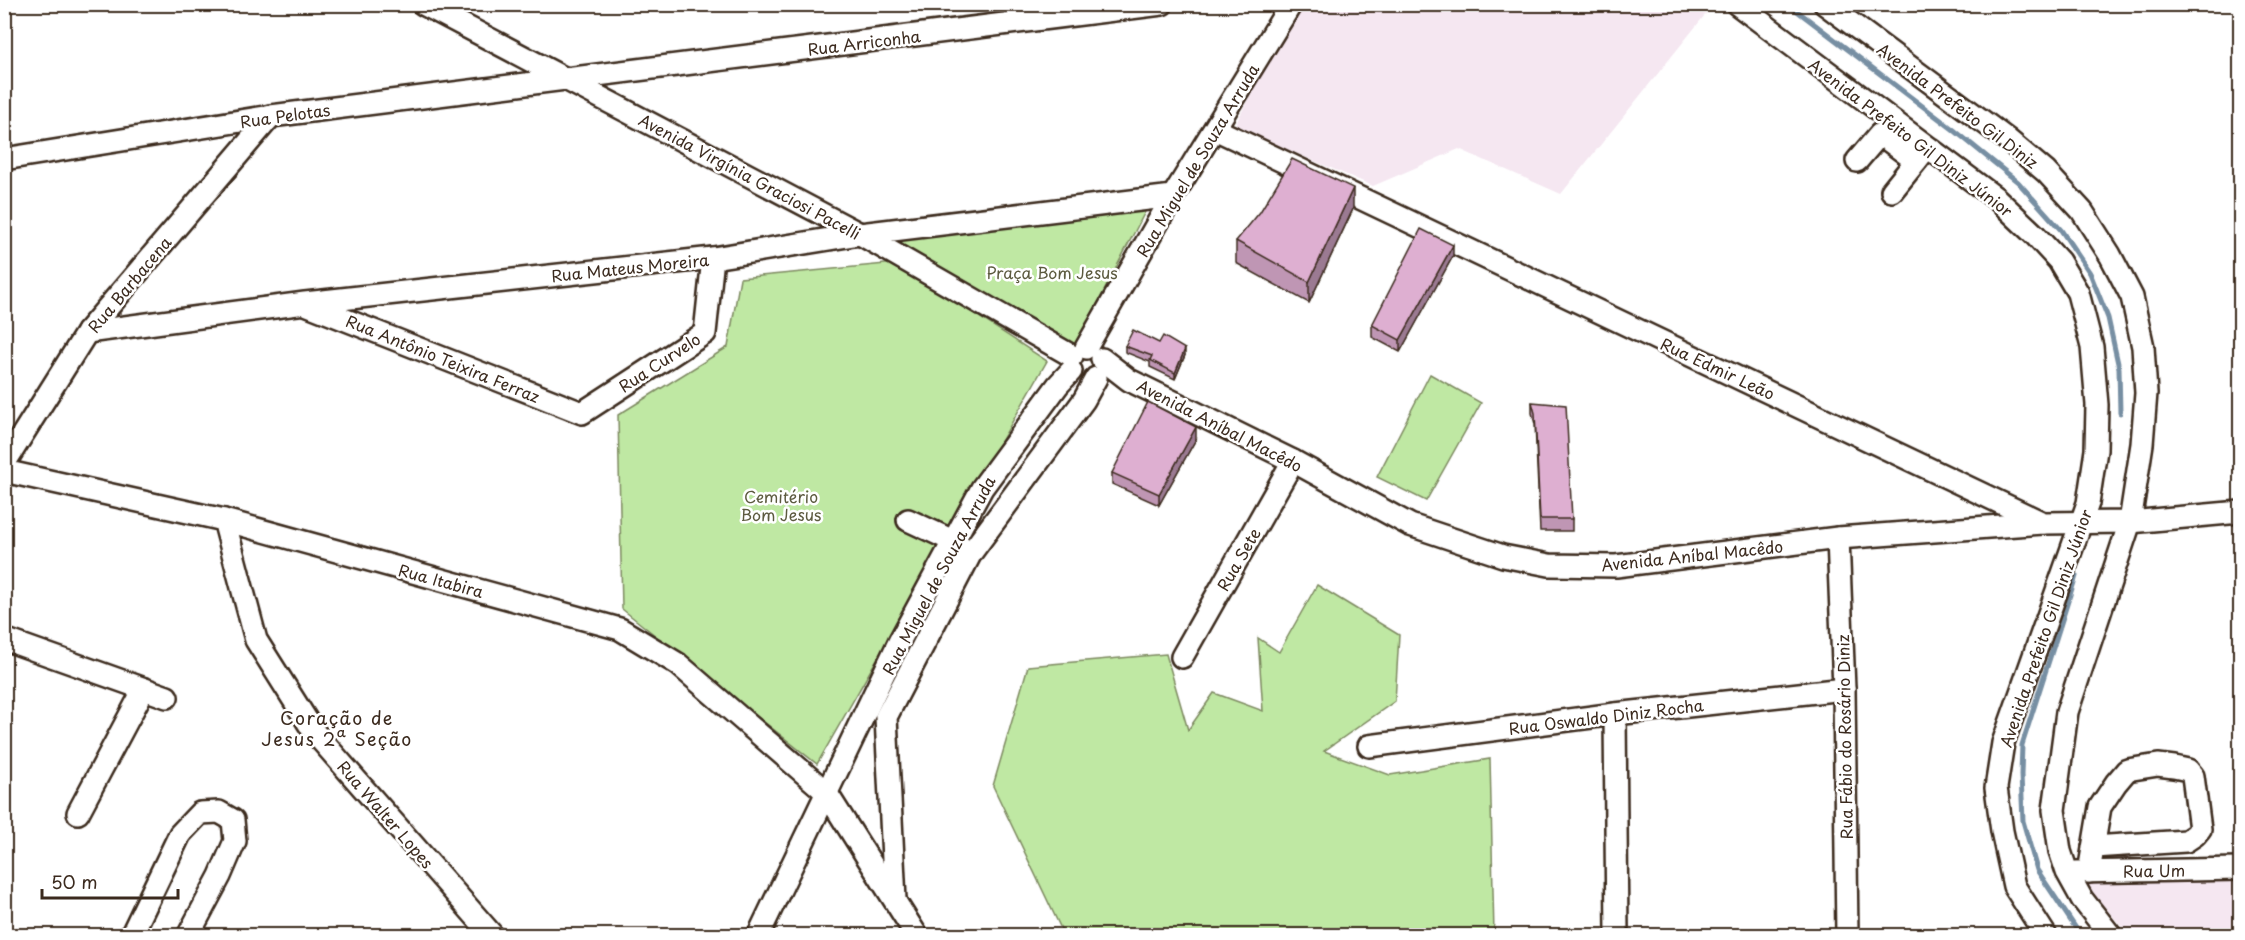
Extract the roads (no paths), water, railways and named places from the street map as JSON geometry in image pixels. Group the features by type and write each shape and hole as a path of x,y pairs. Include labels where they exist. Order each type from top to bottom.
{"street":[{"name":"Avenida Virgínia Graciosi Pacelli","path":"423,4 860,234 1088,364"},
{"name":"Rua Arriconha","path":"567,80 1162,4"},
{"name":"Rua Miguel de Souza Arruda","path":"758,936 899,642 962,547 1084,400 1088,364 1173,196 1291,4"},
{"name":"Avenida Prefeito Gil Diniz Júnior","path":"1737,4 1922,154 1997,199 2059,261 2078,293 2092,347 2097,405 2096,450 2088,503 2003,743 1996,788 2001,831 2014,886 2046,936"},
{"name":"Avenida Prefeito Gil Diniz","path":"1825,4 2008,140 2046,172 2082,211 2110,255 2132,297 2143,347 2146,393 2142,444 2130,522"},
{"name":"Rua Pelotas","path":"4,159 271,116 567,80"},
{"name":"Rua Barbacena","path":"4,464 87,332 271,116"},
{"name":"Rua Edmir Leão","path":"1215,129 2043,523 2130,522 2241,512"},
{"path":"1857,161 1880,134 1922,154 1892,191"},
{"name":"Rua Mateus Moreira","path":"87,332 305,303 713,258 860,234 1173,196"},
{"name":"Rua Curvelo","path":"582,412 705,333 713,258"},
{"name":"Rua Antônio Teixira Ferraz","path":"305,303 582,412"},
{"name":"Rua Miguel de Souza Arruda","path":"895,901 886,717 962,547 982,488 1058,385 1088,364"},
{"name":"Avenida Aníbal Macêdo","path":"1088,364 1130,380 1293,461 1410,525 1503,556 1549,565 1616,566 1838,538 2043,523"},
{"name":"Rua Sete","path":"1182,657 1293,461"},
{"name":"Rua Itabira","path":"4,471 224,520 620,629 678,664 826,792 917,936"},
{"name":"Rua Walter Lopes","path":"224,520 256,640 314,732 493,936"},
{"path":"908,520 962,547"},
{"path":"2110,936 2082,899 2067,872 2060,851 2054,810 2067,712 2130,522"},
{"name":"Rua Fábio do Rosário Diniz","path":"1838,538 1844,689 1847,936"},
{"path":"4,639 167,698"},
{"path":"78,813 144,689"},
{"name":"Rua Oswaldo Diniz Rocha","path":"1369,746 1615,714 1844,689"},
{"path":"1615,714 1617,936"},
{"path":"2089,872 2093,847 2100,807 2127,770 2158,765 2188,770 2193,776 2200,829 2195,836 2186,841 2093,847"},
{"path":"131,936 180,834 200,813 219,812 233,820 235,841 220,876 188,936"},
{"name":"Rua Um","path":"2067,872 2241,869"}],"waterway":[{"path":"1788,4 1954,130 2018,182 2061,230 2090,273 2108,318 2119,368 2120,413"},
{"path":"2076,576 2022,745 2021,775 2023,821 2037,870 2081,936"}],"district":[{"name":"Coração de Jesus 2ª Seção","path":"337,727"}],"park label":[{"name":"Praça Bom Jesus","path":"1052,272"},
{"name":"Cemitério Bom Jesus","path":"781,505"}]}
